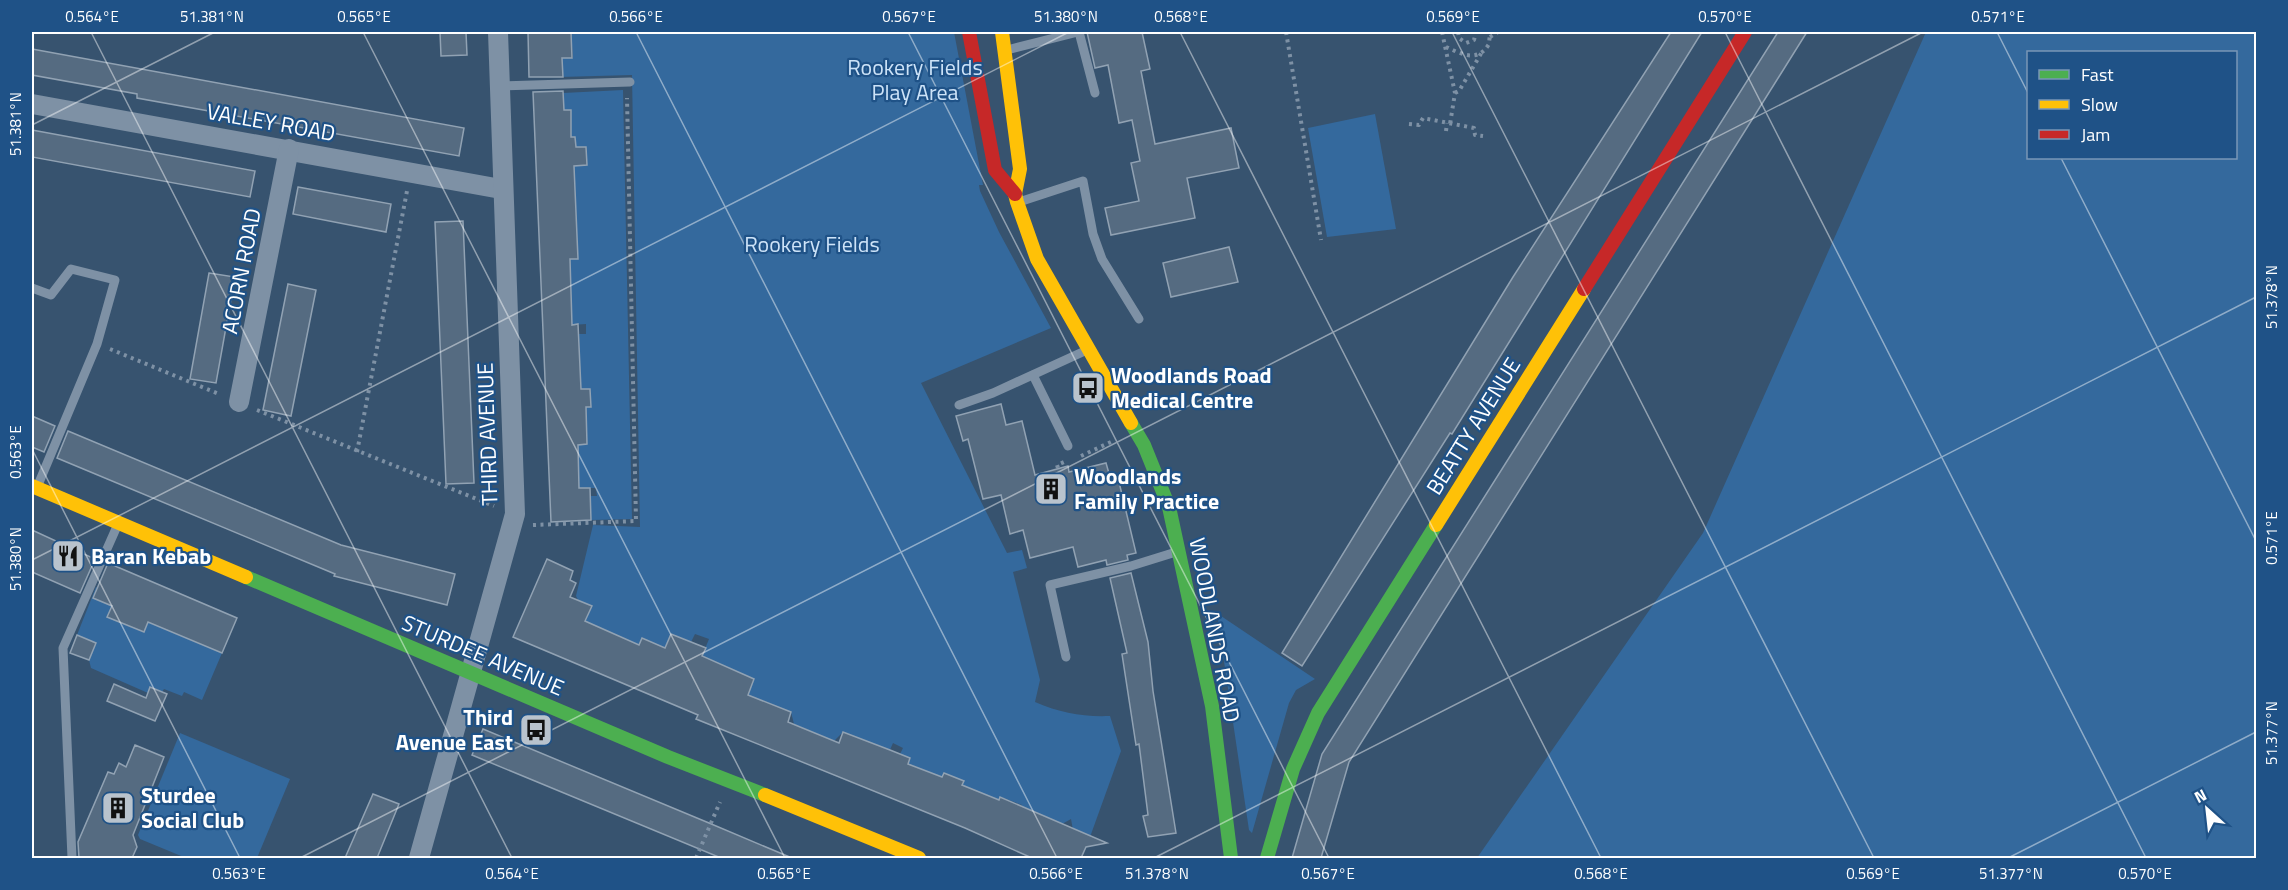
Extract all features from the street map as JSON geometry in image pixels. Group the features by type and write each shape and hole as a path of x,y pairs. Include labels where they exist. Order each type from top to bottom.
{"street":[{"name":"THIRD AVENUE","path":"419,858 513,520 501,189 498,32"},
{"name":"WOODLANDS ROAD","path":"969,32 995,170 1016,198 1037,259 1144,445 1169,507 1212,706 1231,858"},
{"name":"WOODLANDS ROAD","path":"1002,32 1020,169 1016,198"},
{"name":"BEATTY AVENUE","path":"1267,858 1293,769 1318,713 1746,32"},
{"name":"VALLEY ROAD","path":"32,104 501,189"},
{"name":"ACORN ROAD","path":"239,402 289,149"},
{"name":"STURDEE AVENUE","path":"34,487 669,757 919,858"}],"lane":[{"path":"1005,51 1078,32 1095,93"},
{"path":"500,86 629,82"},
{"path":"1016,198 1083,181 1093,234 1102,259 1139,319"},
{"path":"32,288 51,295 71,269 115,280 97,344 34,487"},
{"path":"959,405 993,393 1089,350"},
{"path":"1033,375 1068,446"},
{"path":"72,858 63,648 119,522"},
{"path":"1066,657 1050,585 1131,566 1179,551"}],"path":[{"path":"1286,32 1321,240"},
{"path":"1443,32 1455,93 1446,131"},
{"path":"1458,32 1458,38 1466,43 1474,40 1476,32"},
{"path":"1455,93 1459,91 1489,44 1490,34 1498,32"},
{"path":"1446,47 1464,56 1482,52"},
{"path":"97,344 239,402 513,520 636,521 629,82"},
{"path":"1408,124 1419,125 1422,118 1474,128 1475,135 1483,136"},
{"path":"357,452 411,172"},
{"path":"1080,456 1118,439"},
{"path":"1058,468 1057,465 1064,463 1062,459"},
{"path":"696,858 730,780"}],"green space":[{"name":"Rookery Fields","path":"571,32 954,32 983,185 979,185 980,191 999,232 1051,328 921,383 1007,553 1022,550 1027,568 1013,572 1040,680 1035,702 1072,714 1110,716 1121,751 1090,837 1073,830 1071,819 1062,824 1018,816 1022,805 1001,797 996,806 970,797 973,789 962,785 964,781 944,773 939,785 925,771 915,766 912,772 900,754 903,748 893,743 885,761 843,732 834,741 794,724 791,712 750,696 747,705 733,670 726,666 696,671 709,639 695,634 691,642 682,638 667,675 638,649 585,623 591,606 578,600 576,596 593,525 640,527 632,75 560,77 560,58 573,58 572,45 560,45 571,36"},
{"path":"1926,32 2256,32 2256,858 1477,858 1703,533"},
{"path":"623,90 632,519 591,520 588,496 597,496 596,488 579,488 578,445 587,444 581,407 591,406 590,389 575,389 580,370 579,334 586,334 586,324 572,325 569,259 577,259 565,166 587,165 586,147 576,147 564,137 571,118 570,110 563,110 563,93"},
{"path":"1375,114 1396,229 1327,237 1308,128"},
{"path":"96,587 109,593 105,603 112,606 110,612 126,625 144,632 148,622 222,653 202,700 184,692 182,696 164,689 162,692 150,687 148,693 91,668 89,660 96,643 77,635"},
{"path":"1221,616 1315,679 1296,690 1289,703 1252,833 1249,830 1218,621"},
{"path":"180,733 290,779 257,858 186,858 140,839 138,835"}],"building":[{"path":"440,32 466,32 467,55 441,56"},
{"path":"528,32 571,32 572,58 562,58 563,77 529,77"},
{"path":"1087,32 1142,32 1150,69 1141,71 1155,144 1231,128 1239,168 1187,178 1195,218 1111,235 1105,208 1139,201 1131,163 1140,161 1132,120 1119,123 1108,65 1095,68"},
{"path":"1671,32 1702,32 1452,434 1450,433 1302,666 1282,653 1513,277"},
{"path":"1778,32 1807,32 1349,762 1321,858 1292,858 1322,754"},
{"path":"32,49 464,128 459,156 137,98 137,94 32,75"},
{"path":"563,91 564,110 571,110 571,137 575,137 576,147 586,147 587,165 574,166 578,259 570,259 572,325 578,324 581,389 590,389 591,407 586,407 587,444 578,445 579,488 590,488 591,520 551,522 533,92"},
{"path":"32,130 255,171 250,197 32,157"},
{"path":"298,187 391,204 386,232 293,214"},
{"path":"463,221 474,483 446,484 435,222"},
{"path":"1229,247 1238,282 1171,297 1163,263"},
{"path":"209,273 235,277 216,383 190,379"},
{"path":"288,284 316,290 291,416 263,410"},
{"name":"Woodlands Family Practice","path":"1001,404 1006,425 1022,421 1035,475 1068,466 1069,472 1106,463 1112,484 1119,482 1136,553 1127,555 1128,560 1107,565 1106,560 1078,567 1073,547 1030,558 1023,530 1010,534 1001,495 983,499 968,439 963,441 956,416"},
{"path":"32,416 55,426 44,452 32,447"},
{"path":"68,431 341,545 455,574 447,605 334,576 335,574 57,458"},
{"path":"32,530 95,559 80,593 32,572"},
{"path":"547,559 573,571 570,580 576,583 570,597 592,606 585,621 639,645 642,638 665,648 671,634 706,648 702,656 754,679 748,695 791,712 788,722 839,743 843,732 910,758 908,764 942,777 944,773 964,781 962,785 999,800 1000,797 1107,843 1086,847 1081,858 1032,858 965,828 696,719 698,715 513,637"},
{"path":"108,563 237,618 222,653 148,622 144,632 107,617 112,606 93,598"},
{"path":"1131,573 1148,642 1153,691 1176,833 1148,837 1143,816 1148,815 1139,744 1136,745 1122,654 1127,653 1110,578"},
{"path":"77,635 96,643 89,660 70,653"},
{"path":"114,684 146,698 150,687 167,694 155,721 107,701"},
{"path":"483,729 792,858 721,858 472,755"},
{"name":"Sturdee Social Club","path":"135,745 164,757 133,835 137,847 132,858 79,858 78,842 108,772 114,774 119,763 126,767"},
{"path":"373,794 399,804 377,858 345,858"}],"traffic: fast":[{"path":"1131,423 1144,445 1169,507 1212,706 1231,858"},
{"path":"1267,858 1293,769 1318,713 1436,525"},
{"path":"246,577 668,757 765,795"}],"traffic: slow":[{"path":"1002,32 1020,169 1015,194 1017,202 1037,259 1131,423"},
{"path":"1436,525 1584,289"},
{"path":"32,486 246,577"},
{"path":"765,795 919,858"}],"traffic: jam":[{"path":"969,32 995,170 1015,194"},
{"path":"1584,289 1745,32"}],"place":[{"name":"Woodlands Road Medical Centre","path":"1088,388"},
{"name":"Woodlands Family Practice","path":"1051,489"},
{"name":"Baran Kebab","path":"68,556"},
{"name":"Third Avenue East","path":"536,730"},
{"name":"Sturdee Social Club","path":"118,808"}],"park label":[{"name":"Rookery Fields Play Area","path":"915,80"}]}
